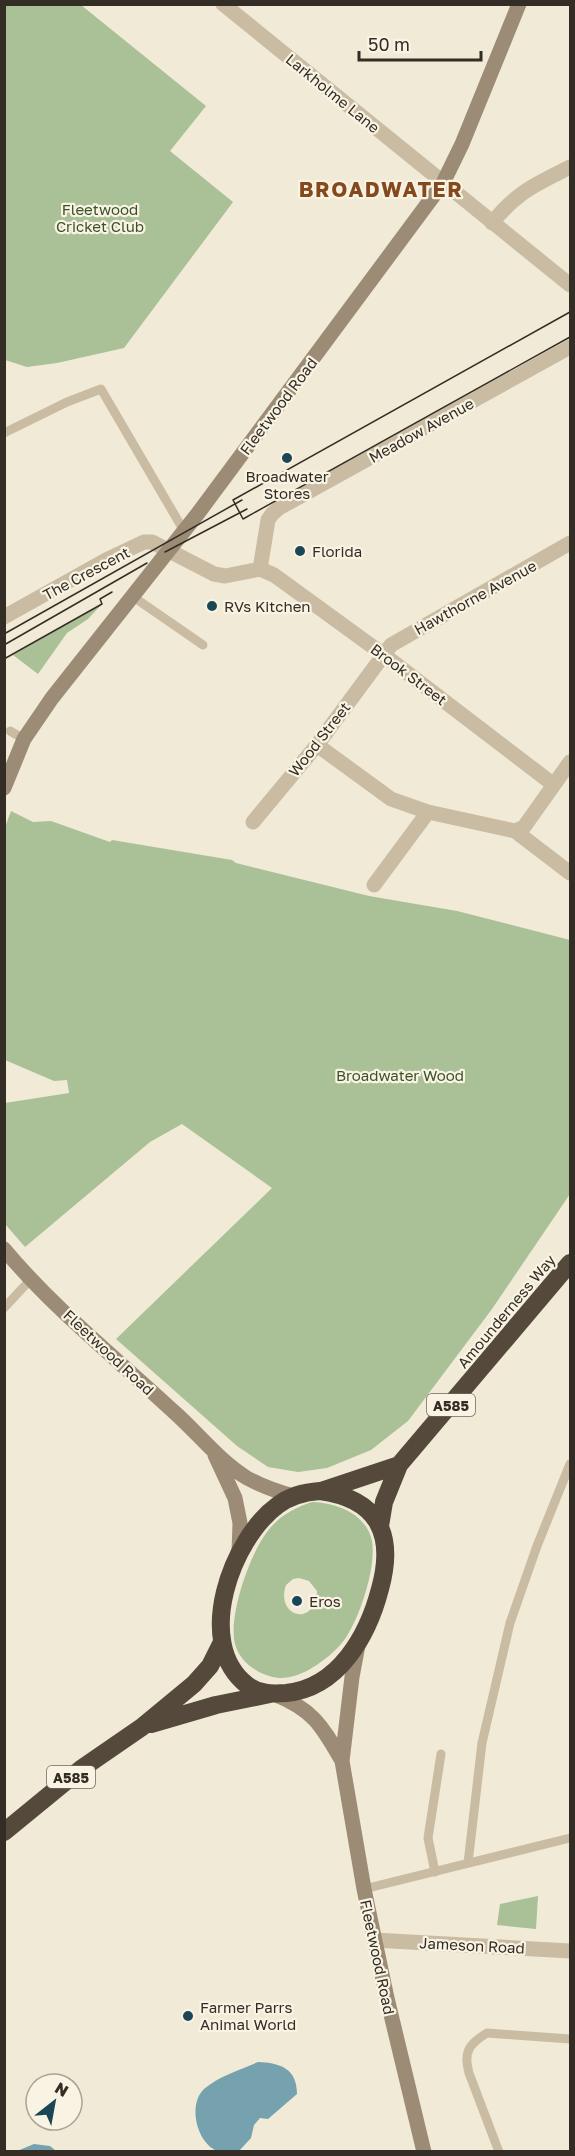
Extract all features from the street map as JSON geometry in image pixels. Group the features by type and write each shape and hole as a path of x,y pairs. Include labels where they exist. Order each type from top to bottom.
{"highway":[{"name":"Amounderness Way","path":"381,1526 384,1502 399,1465 570,1263"},
{"name":"A585","path":"273,1694 255,1689 238,1676 231,1667 221,1644 220,1617 239,1552 258,1523 279,1503 294,1496 320,1491 399,1465"},
{"name":"A585","path":"142,1727 193,1711 273,1694 292,1693 318,1683 339,1667 358,1645 373,1614 384,1576 387,1551 381,1526 372,1515 354,1501 344,1496 320,1491"},
{"name":"A585","path":"4,1832 81,1769 142,1727 201,1676 210,1666 221,1644"}],"street":[{"name":"Larkholme Lane","path":"223,4 570,285"},
{"name":"Fleetwood Road","path":"4,788 24,739 52,698 184,531 443,183 462,144 519,4"},
{"path":"492,223 508,203 522,191 570,166"},
{"name":"Meadow Avenue","path":"260,569 268,520 272,514 570,347"},
{"name":"The Crescent","path":"4,617 106,560 144,542 152,542 169,550"},
{"name":"Hawthorne Avenue","path":"384,655 397,641 570,543"},
{"path":"169,550 214,574 225,576 260,569"},
{"name":"Brook Street","path":"260,569 274,575 384,655 554,785"},
{"name":"Wood Street","path":"253,822 317,746 384,655"},
{"path":"317,746 391,799 428,812 515,831 570,873"},
{"path":"515,831 524,827 570,762"},
{"path":"374,885 428,812"},
{"name":"Fleetwood Road","path":"4,1249 81,1328 187,1424 215,1454 254,1481 279,1493 294,1496"},
{"name":"Fleetwood Road","path":"215,1454 235,1498 240,1523 239,1552"},
{"name":"Fleetwood Road","path":"358,1645 351,1677 342,1761 374,1940 424,2151"},
{"name":"Fleetwood Road","path":"273,1694 296,1704 315,1718 322,1725 342,1761"},
{"name":"Jameson Road","path":"374,1940 570,1951"}],"lane":[{"path":"4,433 67,402 101,389 184,531"},
{"path":"132,596 203,645"},
{"path":"10,731 24,739"},
{"path":"4,1308 31,1279"},
{"path":"468,1863 482,1743 510,1623 537,1546 570,1464"},
{"path":"435,1872 428,1838 441,1754"},
{"path":"364,1889 570,1838"},
{"path":"499,2151 469,2073 466,2061 469,2049 476,2040 487,2033 570,2039"}],"green space":[{"name":"Fleetwood Cricket Club","path":"4,5 81,5 206,106 170,151 233,202 124,348 57,363 27,367 5,360"},
{"path":"102,604 88,619 67,633 38,674 13,655"},
{"name":"Broadwater Wood","path":"11,811 33,822 51,821 110,842 112,840 232,860 236,863 369,896 457,911 570,940 570,1194 492,1309 408,1421 371,1450 327,1468 298,1472 268,1467 237,1446 116,1339 272,1188 182,1124 150,1142 25,1247 5,1224 5,1103 69,1093 67,1080 54,1081 5,1060 4,830"},
{"path":"312,1502 339,1507 362,1521 371,1537 373,1548 370,1577 354,1623 341,1644 305,1672 287,1677 272,1677 246,1663 238,1651 234,1632 238,1602 254,1555 267,1532 287,1513","holes":["293,1579 309,1581 317,1591 315,1603 303,1614 290,1611 284,1596 286,1585"]},
{"path":"538,1896 536,1929 497,1925 500,1904"}],"water":[{"path":"258,2062 286,2069 294,2078 297,2094 268,2119 260,2118 254,2125 251,2138 239,2151 220,2152 205,2142 200,2134 196,2114 199,2096 216,2080"},
{"path":"34,2144 50,2146 56,2151 17,2151"}],"tram line":[{"path":"570,312 233,500 243,519 570,337"},
{"path":"4,634 242,500"},
{"path":"165,552 247,509"},
{"path":"4,645 147,563"},
{"path":"4,659 102,604 100,599 112,592"}],"place":[{"name":"Broadwater Stores","path":"287,458"},
{"name":"Florida","path":"300,551"},
{"name":"RVs Kitchen","path":"212,606"},
{"name":"Eros","path":"297,1601"},
{"name":"Farmer Parrs Animal World","path":"188,2016"}],"district":[{"name":"BROADWATER","path":"381,189"}]}
